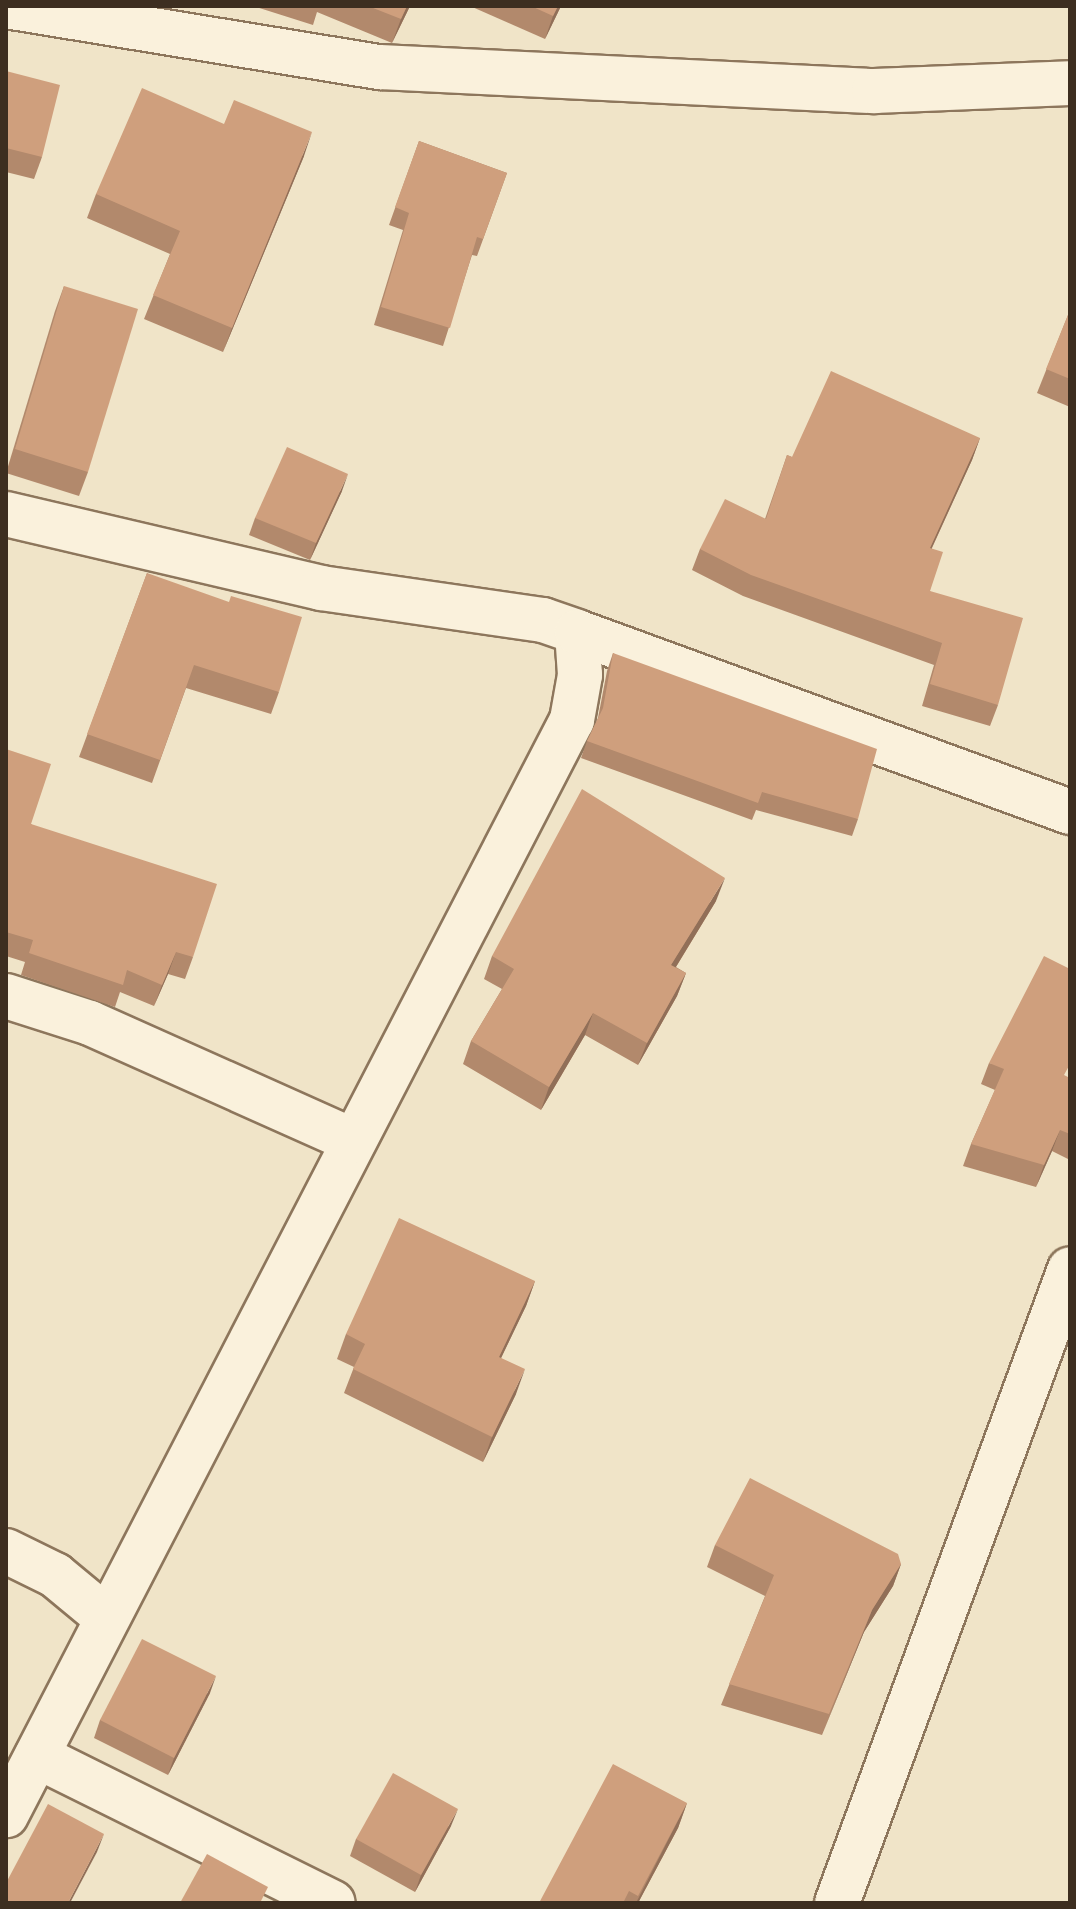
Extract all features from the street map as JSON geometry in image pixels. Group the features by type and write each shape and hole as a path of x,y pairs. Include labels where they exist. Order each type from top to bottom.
{"street":[{"path":"6,6 380,67 874,91 1070,83"},
{"path":"6,514 321,588 543,620 1070,812"},
{"path":"6,1815 572,720 577,632"},
{"path":"6,996 90,1023 354,1141"},
{"path":"837,1903 1070,1269"},
{"path":"6,1551 55,1575 107,1618"},
{"path":"37,1756 318,1900"}],"building":[{"path":"368,6 407,6 401,19"},
{"path":"531,6 558,6 553,16"},
{"path":"6,71 60,85 42,157 6,148"},
{"path":"142,88 224,124 234,100 312,132 232,328 153,295 180,231 96,194"},
{"path":"419,141 507,173 483,239 477,237 450,328 381,307 409,213 395,207"},
{"path":"64,286 138,309 88,472 15,449"},
{"path":"1070,310 1070,379 1046,369"},
{"path":"831,371 980,438 930,548 943,552 930,591 1023,618 998,705 930,684 942,643 751,575 700,549 725,499 766,519 787,455 792,457"},
{"path":"287,447 348,474 316,543 255,518"},
{"path":"147,573 229,602 231,596 302,617 279,692 194,665 160,760 87,734"},
{"path":"613,653 877,749 858,819 762,792 758,803 587,741 603,708"},
{"path":"6,749 51,764 31,824 217,884 193,957 176,952 162,985 127,970 123,985 29,953 33,940 6,932"},
{"path":"582,789 725,878 671,965 686,973 647,1043 593,1013 549,1087 471,1041 514,969 492,956"},
{"path":"1044,956 1070,969 1070,1064 1064,1075 1070,1078 1070,1134 1060,1130 1044,1165 971,1144 1004,1069 989,1063"},
{"path":"399,1218 535,1281 499,1357 525,1369 492,1437 353,1369 365,1344 346,1334"},
{"path":"750,1478 898,1554 901,1564 872,1610 829,1714 729,1684 774,1575 715,1545"},
{"path":"142,1639 216,1676 174,1758 100,1720"},
{"path":"613,1764 687,1803 638,1896 629,1891 623,1903 539,1903"},
{"path":"393,1773 458,1809 421,1875 356,1839"},
{"path":"48,1804 104,1834 68,1903 6,1903 6,1883"},
{"path":"207,1854 268,1887 260,1903 180,1903"}]}
